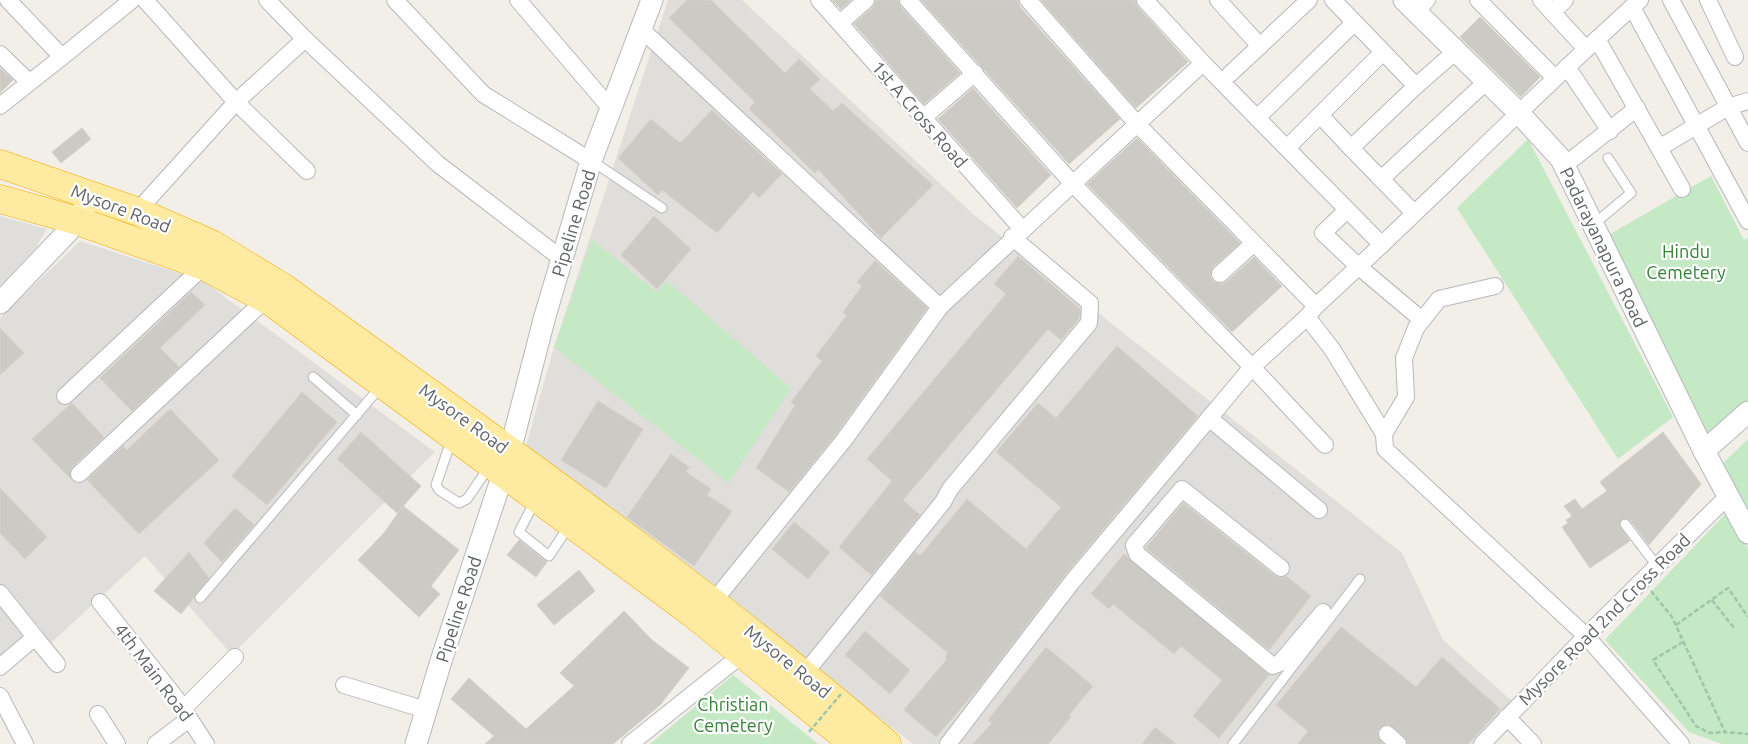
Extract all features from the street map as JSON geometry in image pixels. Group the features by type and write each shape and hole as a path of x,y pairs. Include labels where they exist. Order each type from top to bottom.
{"highway":[{"name":"Mysore Road","path":"0,164 136,211 212,244 284,288 501,464 536,498 744,653 854,744"},
{"name":"Mysore Road","path":"0,199 78,221 121,238 204,266 266,299 452,436 501,464 713,602 805,673 888,744"}],"street":[{"path":"8,0 62,57"},
{"path":"0,106 28,81 62,57 132,0"},
{"path":"145,0 236,102 307,171"},
{"path":"267,0 305,39 438,164 562,259"},
{"path":"395,0 483,94 591,161"},
{"path":"518,0 611,109"},
{"name":"Pipeline Road","path":"419,742 426,710 591,161 652,0"},
{"name":"1st A Cross Road","path":"805,673 944,502 950,489 1089,323 1090,303 1017,233 923,118 819,0"},
{"path":"840,23 866,0"},
{"path":"908,0 975,72 1073,184 1252,367 1325,445"},
{"path":"1028,0 1138,125 1254,243 1312,312 1332,349 1384,434 1385,449 1586,636 1681,744"},
{"path":"1145,0 1203,63 1382,245"},
{"path":"1230,74 1309,0"},
{"path":"1333,0 1416,86"},
{"path":"1478,0 1561,72 1610,131"},
{"path":"1547,6 1565,0"},
{"path":"1671,0 1748,143"},
{"path":"1708,0 1735,57"},
{"path":"948,744 1072,582 1252,367 1382,245 1518,112 1636,3 1695,125 1748,221"},
{"path":"1228,4 1260,46"},
{"name":"Padarayanapura Road","path":"1416,4 1456,51 1518,112 1556,152 1565,165 1704,451 1748,533"},
{"path":"1547,6 1591,44 1637,108 1682,189"},
{"path":"1257,118 1354,23"},
{"path":"641,30 940,307"},
{"path":"121,238 136,211 236,102 305,39"},
{"path":"1351,148 1456,51"},
{"path":"1287,148 1383,52"},
{"path":"0,54 28,81"},
{"path":"713,602 844,440 940,307 1017,233 1138,125 1203,63"},
{"path":"923,118 975,72"},
{"path":"1381,179 1487,82"},
{"path":"1659,148 1728,106 1748,102"},
{"path":"1565,165 1637,108"},
{"path":"1320,115 1414,213"},
{"path":"0,303 78,221 90,196"},
{"path":"1347,210 1323,233 1359,267 1422,320"},
{"path":"1220,274 1254,243"},
{"path":"65,396 204,266"},
{"path":"1384,434 1406,396 1404,358 1416,328 1439,298 1495,286"},
{"path":"78,474 266,299"},
{"path":"1704,451 1748,412"},
{"path":"1209,418 1319,510"},
{"path":"1156,481 1174,496"},
{"path":"1281,568 1185,491 1179,490 1134,545 1137,554 1273,666 1277,666 1280,663 1323,612"},
{"name":"Mysore Road 2nd Cross Road","path":"1482,744 1586,636 1728,496"},
{"path":"1128,516 1145,531"},
{"path":"0,593 57,664"},
{"name":"4th Main Road","path":"100,602 186,714 206,744"},
{"path":"0,667 35,637"},
{"path":"630,744 744,653"},
{"path":"156,744 186,714 234,658"},
{"path":"344,685 426,710"},
{"path":"0,696 25,744"},
{"path":"98,714 117,744"},
{"path":"1507,717 1533,744"}],"lane":[{"path":"1594,224 1631,193 1608,158"},
{"path":"591,161 662,208"},
{"path":"313,377 357,415"},
{"path":"200,598 383,384"},
{"path":"452,436 436,485 439,490 458,504 467,499 501,464"},
{"path":"536,498 519,532 549,556 570,524"},
{"path":"1626,524 1657,566"},
{"path":"1233,744 1360,579"}],"path":[{"path":"1642,581 1672,616 1726,732"},
{"path":"1676,625 1728,588 1748,617"},
{"path":"1712,600 1734,628"},
{"path":"1683,642 1653,660 1696,726 1710,733 1748,734"},
{"path":"809,732 841,694"}],"shaded area":[{"path":"668,0 742,0 973,214 1402,553 1443,640 1512,701 1472,744 913,744 526,446 554,347"},
{"path":"0,216 47,229 35,249 0,286"},
{"path":"80,241 203,281 435,452 232,655 145,556 51,643 37,624 0,660 0,318"}],"green space":[{"path":"1528,139 1673,417 1618,459 1457,208"},
{"name":"Hindu Cemetery","path":"1711,176 1744,240 1748,238 1748,405 1708,439 1605,237"},
{"path":"592,239 656,292 667,281 791,388 729,483 554,347"},
{"path":"1748,439 1748,512 1721,465"},
{"path":"1727,512 1748,549 1748,744 1722,744 1689,732 1605,640"},
{"name":"Christian Cemetery","path":"733,675 818,744 650,744"}],"building":[{"path":"687,0 711,0 785,73 799,59 820,79 810,89 833,111 842,103 933,185 881,238 818,169 815,173 749,109 755,102 669,18"},
{"path":"832,0 851,0 841,9"},
{"path":"876,0 898,0 901,7 960,73 924,104 854,24 873,7"},
{"path":"921,0 1018,0 1020,7 1120,119 1069,164"},
{"path":"1041,0 1135,0 1138,7 1188,62 1136,108"},
{"path":"1480,17 1540,77 1521,97 1460,37"},
{"path":"0,68 13,80 0,93"},
{"path":"973,88 1051,175 1017,208 938,119"},
{"path":"712,110 782,174 759,198 753,192 717,233 662,190 658,195 618,158 651,119 680,143"},
{"path":"82,128 91,139 61,163 52,152"},
{"path":"1137,138 1240,243 1213,267 1210,276 1213,281 1222,284 1226,282 1254,257 1282,286 1232,332 1087,184"},
{"path":"654,216 691,249 657,289 621,255"},
{"path":"1018,256 1080,309 1079,319 1061,340 1048,329 903,500 920,515 871,575 839,547 892,481 867,459 1006,294 994,284"},
{"path":"875,261 927,308 836,434 789,492 756,468 795,405 791,402 822,361 816,356 847,315 843,312 862,286 857,282"},
{"path":"191,292 205,305 160,348 179,367 132,411 100,378"},
{"path":"0,328 24,353 0,375"},
{"path":"1117,346 1198,416 1064,576 980,686 936,737 904,710 947,659 945,657 948,653 880,596 915,552 920,556 967,499 1026,549 1061,507 996,452 1038,403 1056,418"},
{"path":"302,392 337,422 267,505 232,476"},
{"path":"598,401 643,429 606,488 561,460"},
{"path":"72,403 104,437 72,467 70,478 32,439"},
{"path":"170,409 219,460 139,534 87,480 123,446 127,450"},
{"path":"361,432 421,486 397,513 337,459"},
{"path":"1663,432 1701,484 1649,545 1630,520 1622,519 1619,525 1630,541 1590,568 1562,527 1568,523 1566,520 1572,516 1564,506 1575,499 1582,509 1607,491 1600,482"},
{"path":"671,454 689,467 686,472 711,489 707,495 732,511 694,566 627,517"},
{"path":"0,488 47,537 25,559 0,533"},
{"path":"1183,503 1275,576 1280,578 1286,576 1311,596 1269,650 1146,548"},
{"path":"403,506 459,550 431,586 440,594 419,617 358,560 384,533"},
{"path":"235,508 254,525 222,562 204,543"},
{"path":"794,522 830,552 808,579 772,549"},
{"path":"519,540 547,562 536,577 507,555"},
{"path":"189,552 209,578 181,614 154,591"},
{"path":"1124,554 1269,675 1219,738 1193,716 1222,680 1181,646 1174,654 1113,604 1109,609 1091,594"},
{"path":"579,570 595,591 554,625 537,605"},
{"path":"624,611 652,640 689,668 660,705 613,744 485,744 494,736 451,699 469,678 526,729 574,686 560,673"},
{"path":"1341,627 1416,687 1442,657 1500,709 1468,744 1408,744 1405,737 1389,724 1384,725 1377,731 1378,737 1383,744 1298,744 1308,731 1276,705"},
{"path":"865,631 910,670 890,694 845,655"},
{"path":"1046,647 1093,686 1069,715 1071,717 1048,744 973,744 992,723 988,720"},
{"path":"1155,727 1176,744 1142,744"}]}
